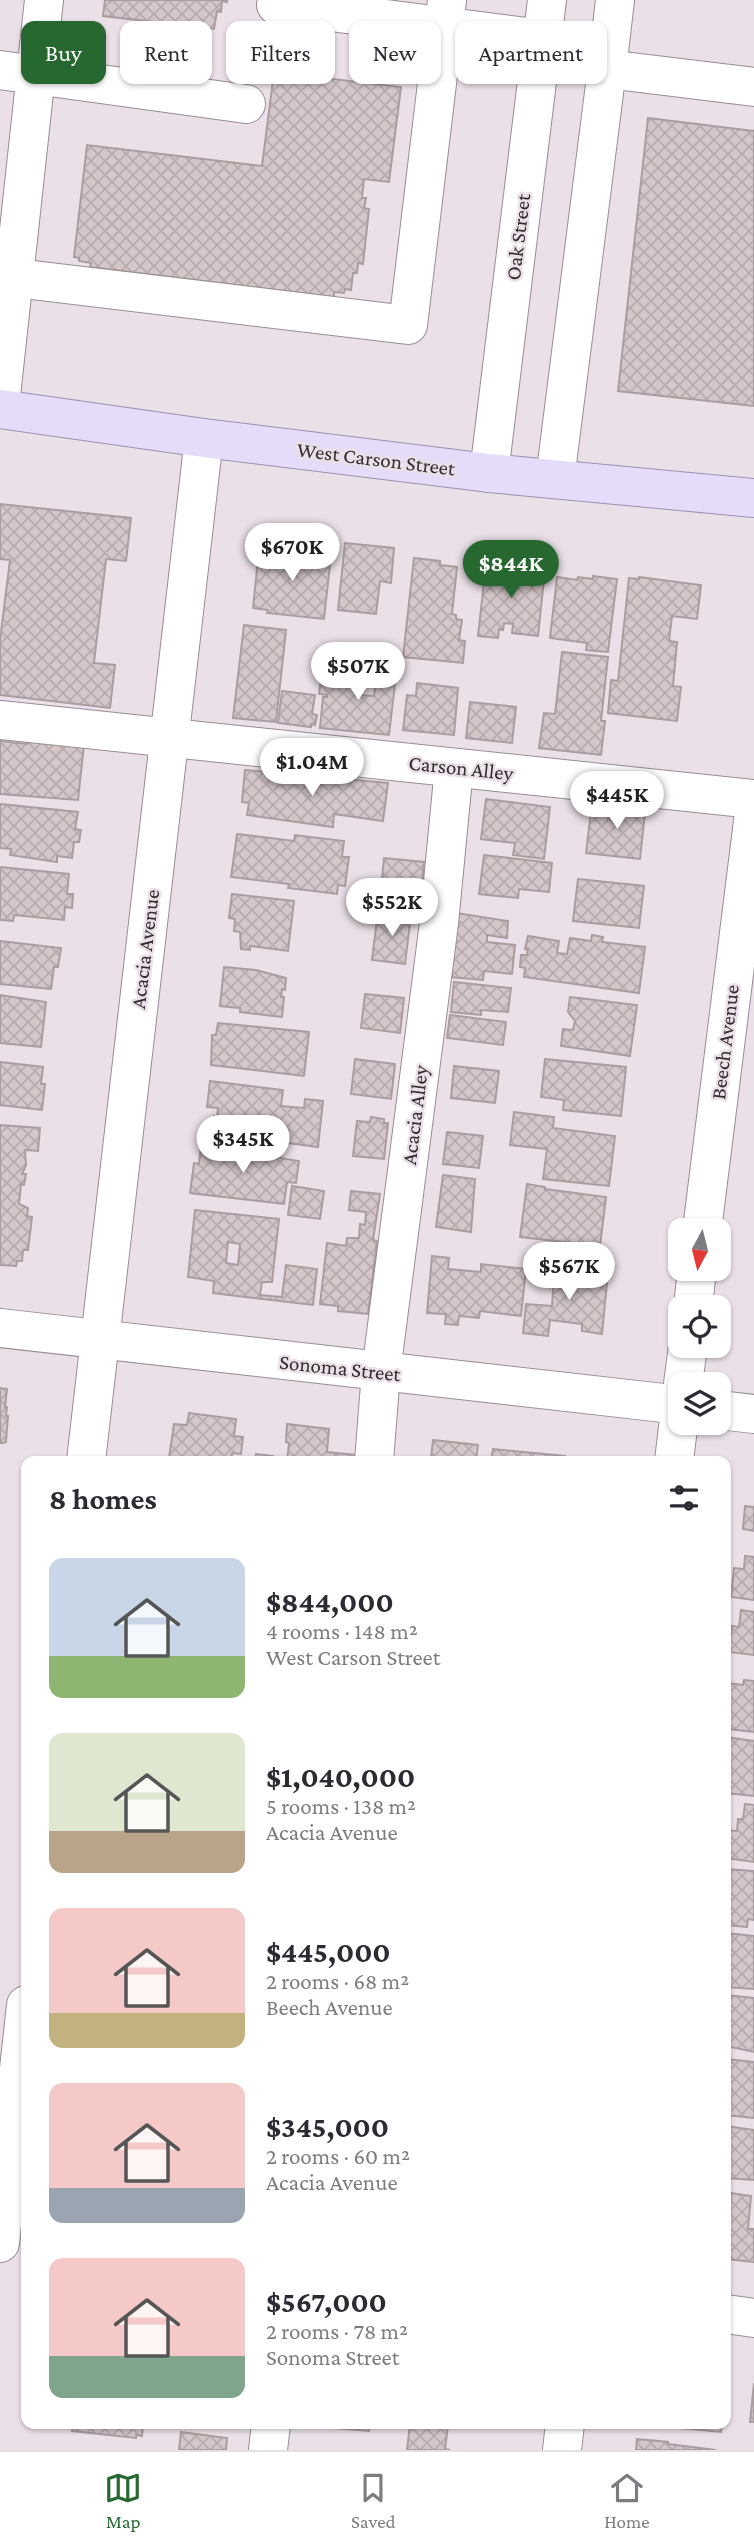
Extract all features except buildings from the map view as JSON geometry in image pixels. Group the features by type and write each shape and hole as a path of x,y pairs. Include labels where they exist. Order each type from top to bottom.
{"main road":[{"name":"West Carson Street","path":"0,407 204,438 489,473 754,498"}],"street":[{"path":"0,407 18,72 44,0"},
{"name":"Oak Street","path":"544,21 547,0"},
{"path":"615,0 607,69 754,87"},
{"path":"276,5 446,13 476,21"},
{"path":"7,277 408,325 446,13"},
{"path":"18,72 246,104"},
{"name":"Oak Street","path":"489,473 537,84"},
{"path":"555,480 605,84"},
{"name":"Acacia Avenue","path":"87,1456 204,438"},
{"name":"Carson Alley","path":"0,720 754,799"},
{"name":"Acacia Alley","path":"374,1456 381,1372 439,923 454,768"},
{"name":"Beech Avenue","path":"703,1218 754,813"},
{"name":"Sonoma Street","path":"0,1328 668,1403"},
{"path":"731,1411 754,1414"},
{"path":"675,1456 677,1435"},
{"path":"7,2234 21,2065"},
{"path":"731,2315 754,2318"},
{"path":"268,2450 270,2429"},
{"path":"562,2450 564,2429"}]}
